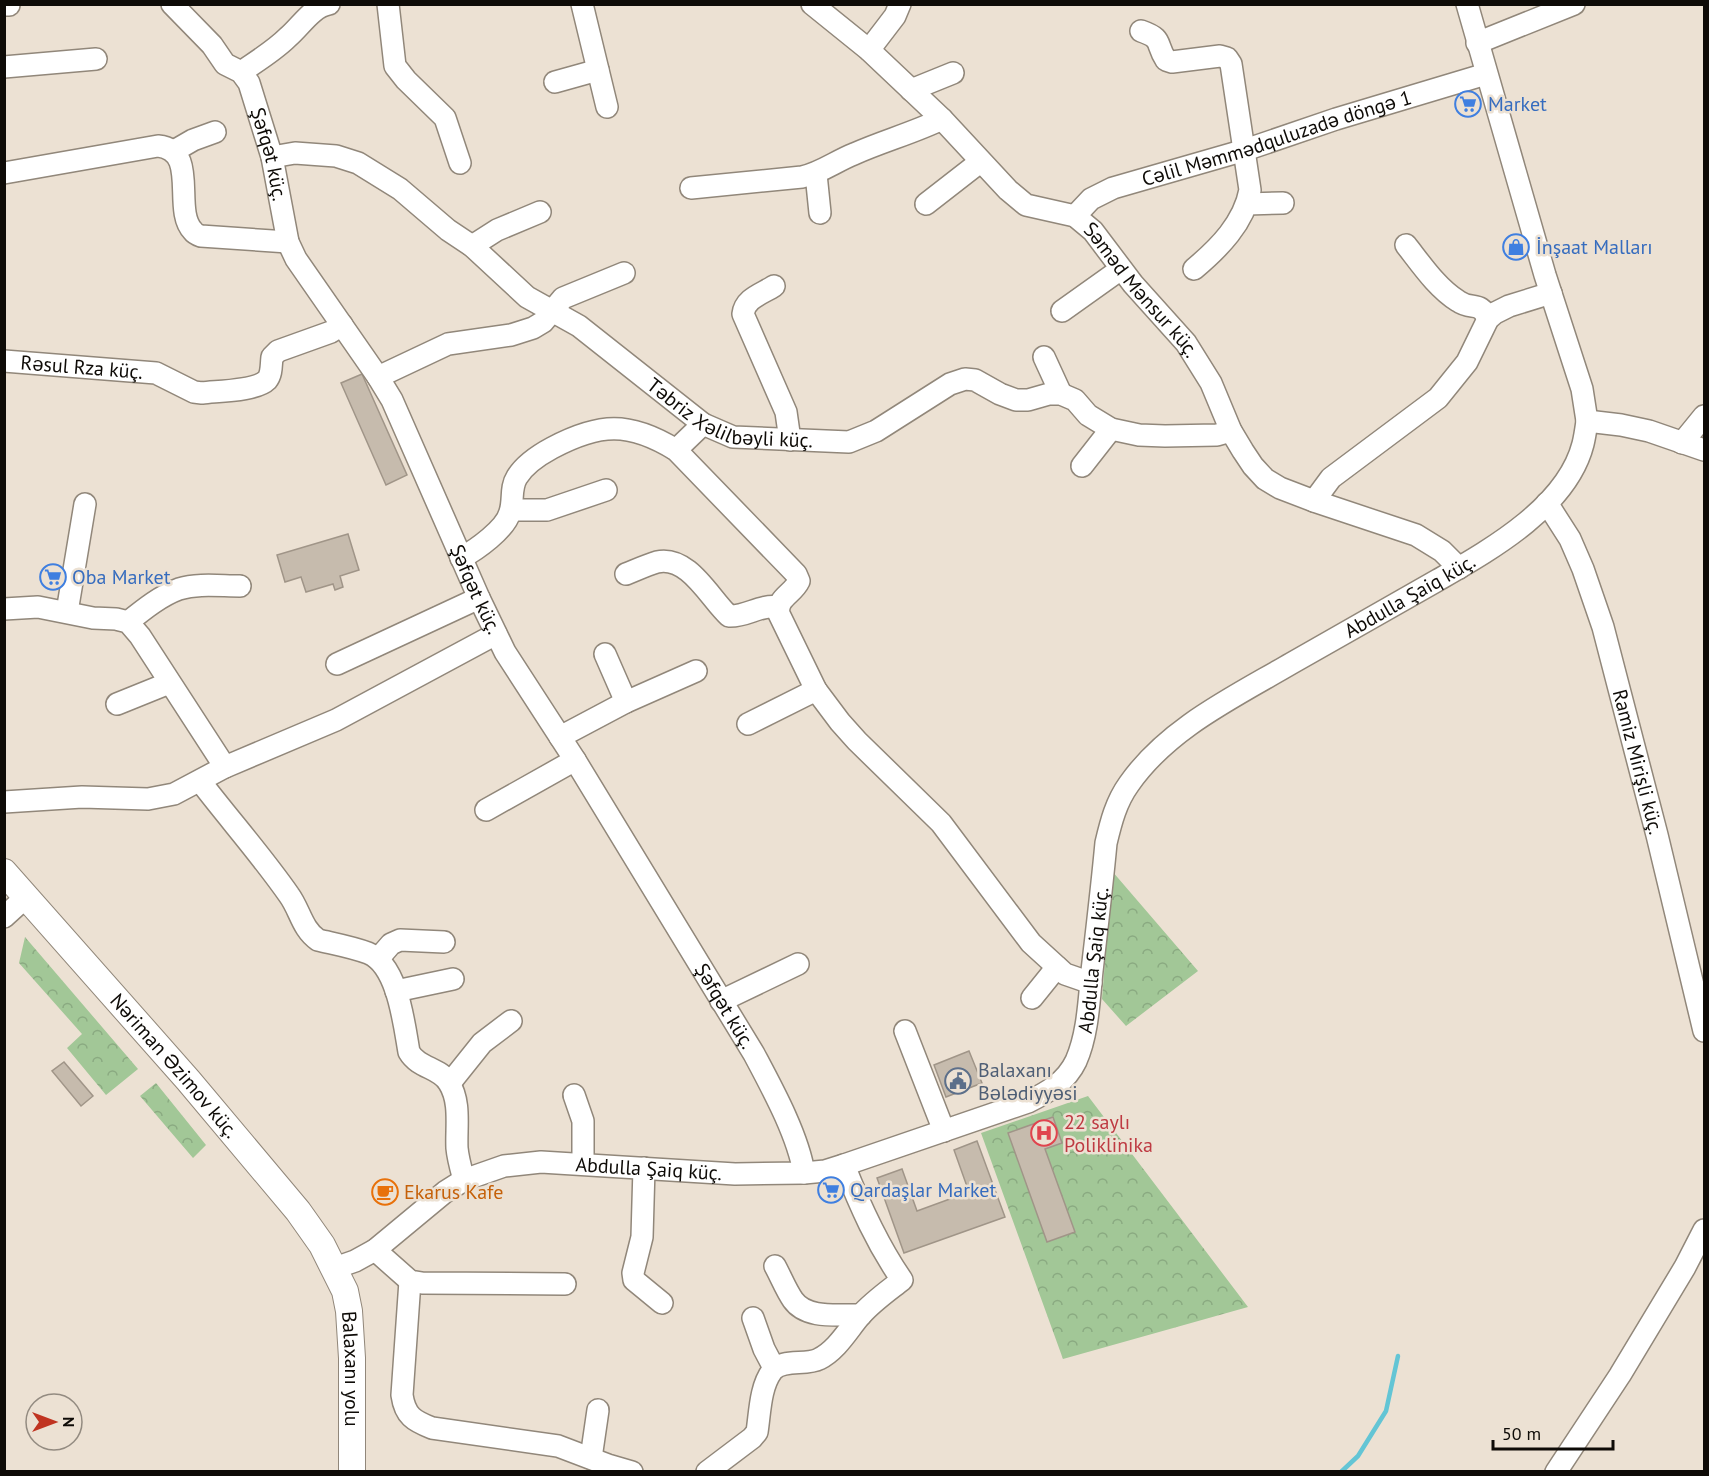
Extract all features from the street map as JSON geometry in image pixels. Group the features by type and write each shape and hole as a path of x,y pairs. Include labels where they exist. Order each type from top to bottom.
{"main road":[{"name":"Nəriman Əzimov küç.","path":"4,872 188,1080 298,1211 322,1245 334,1268"},
{"name":"Balaxanı yolu","path":"334,1268 345,1291 351,1333 352,1472"}],"street":[{"name":"Şəfqət küç.","path":"172,4 212,45 225,64 241,72 249,83 272,157 288,242 296,259 378,377 407,433 505,652 575,760 768,1080 798,1150 804,1173"},
{"path":"241,72 269,54 323,6 330,4"},
{"path":"388,4 395,66 445,118 460,163"},
{"path":"582,4 607,106"},
{"name":"Səməd Mənsur küç.","path":"812,4 869,50 942,119 980,162 1026,206 1075,216 1093,231 1121,268 1186,343 1211,383 1231,431 1252,466 1265,479 1280,488 1314,501 1416,535 1442,551 1459,568"},
{"path":"869,50 896,16 900,4"},
{"path":"1467,4 1551,293 1582,389 1587,421 1633,427 1704,450"},
{"path":"1477,43 1574,4"},
{"path":"1141,31 1154,35 1167,60 1172,62 1220,56 1227,58 1231,64 1250,190 1244,212 1222,243 1194,269"},
{"path":"4,67 96,59"},
{"path":"555,82 598,70"},
{"path":"911,90 953,73"},
{"name":"Cəlil Məmmədquluzadə döngə 1","path":"1075,216 1091,199 1113,188 1245,150 1336,119 1486,74"},
{"path":"691,189 816,174 853,154 942,119"},
{"path":"4,173 158,147 174,151 193,140 215,132"},
{"path":"174,151 180,161 187,219 192,231 201,236 288,242"},
{"name":"Təbriz Xəlilbəyli küç.","path":"272,157 295,153 346,158 400,189 448,230 472,246 527,297 579,326 703,424 734,438 849,442 876,431 957,380 975,380 1016,400 1061,394"},
{"path":"926,204 980,162"},
{"path":"816,174 820,213"},
{"path":"1247,204 1283,203"},
{"path":"472,246 497,230 540,212"},
{"path":"1406,245 1448,295 1460,303 1484,310 1488,319"},
{"path":"1062,311 1121,268"},
{"path":"378,377 448,344 511,335 533,328 543,322 563,298 624,273"},
{"path":"774,286 749,300 744,306 743,314 786,412 790,440"},
{"path":"1314,501 1331,478 1438,398 1467,362 1488,319 1509,306 1551,293"},
{"name":"Rəsul Rza küç.","path":"4,361 156,373 194,392 202,393 258,386 268,379 272,357 278,351 330,332 342,325"},
{"path":"1044,357 1058,383 1061,394 1075,400 1088,415 1111,429 1139,435 1165,436 1217,435 1231,431"},
{"path":"1682,443 1704,416"},
{"name":"Abdulla Şaiq küç.","path":"334,1268 355,1261 375,1250 445,1192 485,1171 519,1163 541,1162 735,1174 825,1171 1028,1102 1059,1084 1075,1062 1081,1046 1110,824 1121,797 1146,763 1183,730 1233,697 1459,568 1518,531 1562,485 1583,445 1587,421"},
{"path":"676,450 703,424"},
{"path":"461,558 478,549 508,519 513,483 518,474 544,453 575,436 591,430 623,429 658,439 676,450 796,574 799,581 796,587 780,601 779,614 816,690 856,741 941,823 1031,943 1057,967 1076,979 1091,983"},
{"path":"1082,466 1111,429"},
{"path":"511,510 547,510 606,490"},
{"name":"Ramiz Mirişli küç.","path":"1547,503 1570,539 1603,627 1657,835 1704,1031"},
{"path":"67,612 85,504"},
{"path":"626,574 659,562 667,563 680,567 695,577 729,616 738,617 765,606 778,607"},
{"path":"128,622 146,607 179,590 202,586 240,586"},
{"path":"337,664 479,598"},
{"path":"4,609 38,607 128,622 134,627 225,767"},
{"path":"4,802 82,797 148,799 174,794 225,767 326,725 496,634"},
{"path":"605,654 626,702"},
{"path":"560,737 626,702 696,671"},
{"path":"117,704 169,683"},
{"path":"748,724 816,690"},
{"path":"486,810 575,760"},
{"path":"200,781 291,897 304,927 311,936 318,940 369,953 387,969 396,991 409,1052 414,1060 445,1077 456,1099 457,1147 464,1180"},
{"path":"4,917 26,897"},
{"path":"378,959 391,944 400,940 444,942"},
{"path":"721,1001 798,964"},
{"path":"1032,998 1057,967"},
{"path":"396,991 453,979"},
{"path":"450,1083 482,1043 511,1021"},
{"path":"905,1031 944,1131"},
{"path":"574,1095 583,1121 583,1164"},
{"path":"707,1472 757,1432 766,1380 774,1368 785,1364 806,1363 820,1358 848,1332 861,1315 902,1280 875,1237 844,1165"},
{"path":"645,1168 642,1236 633,1273 634,1280 662,1303"},
{"path":"1556,1472 1700,1254 1704,1230"},
{"path":"375,1250 410,1281 565,1284"},
{"path":"775,1266 794,1301 805,1311 821,1314 861,1315"},
{"path":"410,1281 402,1395 404,1406 415,1421 432,1428 558,1446 632,1472"},
{"path":"753,1318 764,1349 774,1368"},
{"path":"591,1458 598,1410"}],"green space":[{"path":"1112,871 1198,971 1126,1026 1102,999"},
{"path":"25,937 138,1069 106,1095 67,1048 82,1034 19,963"},
{"path":"156,1083 206,1145 193,1158 140,1096"},
{"path":"1088,1096 1248,1307 1063,1359 981,1133"}],"building":[{"path":"362,374 407,475 386,485 341,383"},
{"path":"348,534 359,570 340,576 343,587 335,590 333,584 306,592 301,577 285,582 277,555"},
{"path":"969,1051 982,1083 946,1097 934,1065"},
{"path":"64,1062 93,1096 81,1106 52,1071"},
{"path":"1053,1117 1062,1143 1045,1149 1075,1232 1047,1242 1008,1133"},
{"path":"977,1141 1005,1217 904,1253 877,1178 902,1169 917,1211 969,1192 954,1150"}],"waterway":[{"path":"1341,1472 1358,1456 1386,1411 1398,1356"}],"place":[{"name":"Market","path":"1468,104"},
{"name":"İnşaat Malları","path":"1516,247"},
{"name":"Oba Market","path":"53,577"},
{"name":"Balaxanı Bələdiyyəsi","path":"958,1081"},
{"name":"22 saylı Poliklinika","path":"1044,1133"},
{"name":"Qardaşlar Market","path":"831,1190"},
{"name":"Ekarus Kafe","path":"385,1192"}]}
